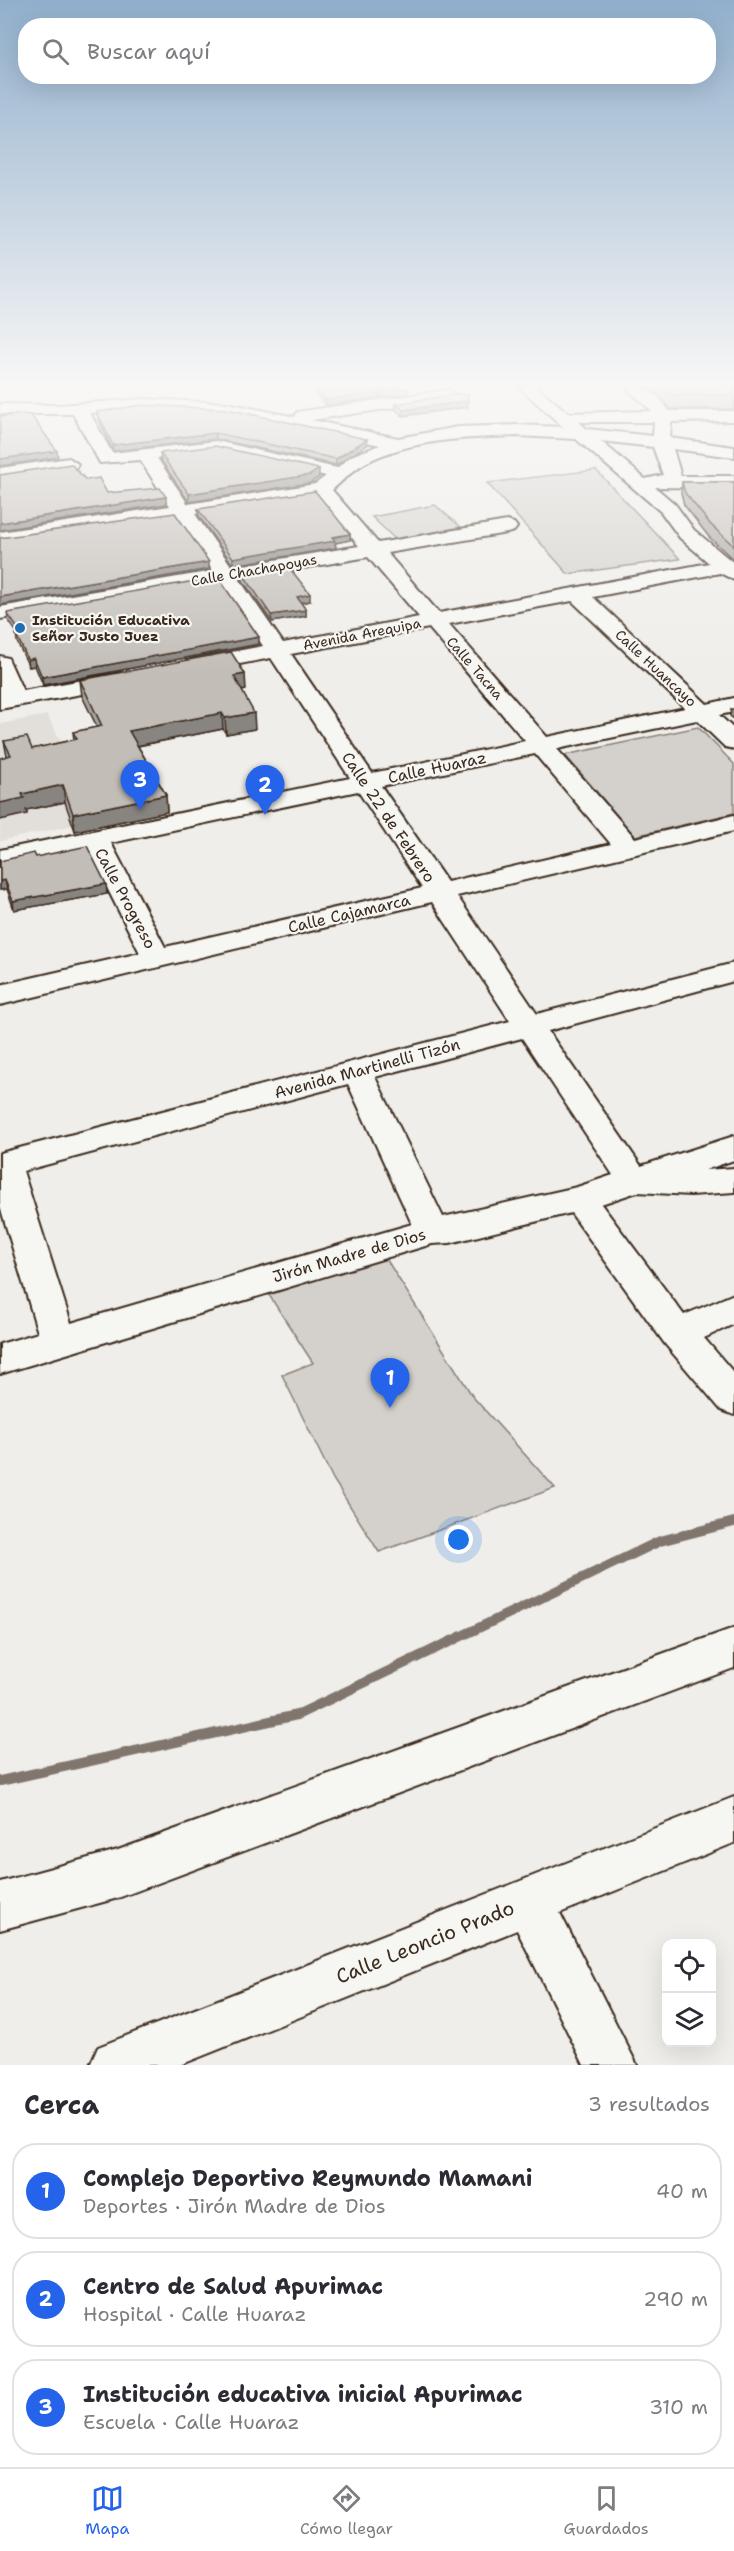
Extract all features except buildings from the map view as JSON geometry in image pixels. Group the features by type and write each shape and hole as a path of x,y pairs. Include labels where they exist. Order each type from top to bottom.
{"street":[{"name":"Calle 22 de Febrero","path":"164,482 633,1180"},
{"path":"0,538 321,489 327,482"},
{"path":"637,482 668,508 687,534 727,565"},
{"path":"655,482 734,487"},
{"path":"664,483 708,482"},
{"path":"664,483 668,508"},
{"name":"Calle Tacna","path":"321,489 629,848"},
{"name":"Calle Chachapoyas","path":"0,614 507,527"},
{"name":"Avenida Arequipa","path":"174,669 727,565"},
{"name":"Calle Huancayo","path":"577,594 734,742"},
{"path":"0,663 7,701 140,676"},
{"name":"Calle Huaraz","path":"0,858 734,705"},
{"name":"Calle Cajamarca","path":"0,995 734,823"},
{"name":"Calle Progreso","path":"94,838 157,958"},
{"name":"Avenida Martinelli Tizón","path":"2,1164 734,972"},
{"path":"357,1071 432,1231"},
{"name":"Jirón Madre de Dios","path":"0,1359 432,1231 450,1230 579,1199 734,1148"},
{"path":"2,1164 58,1341"},
{"path":"633,1180 691,1184 734,1180"},
{"path":"579,1199 678,1334 734,1399"},
{"path":"678,1334 734,1308"},
{"path":"0,1906 118,1874 734,1648"},
{"name":"Calle Leoncio Prado","path":"143,2060 528,1901 734,1820"},
{"path":"528,1901 611,2065"}],"shaded area":[{"path":"608,482 680,559 568,574 487,483"},
{"path":"435,505 461,527 396,540 372,517"},
{"path":"47,715 102,819 0,841 0,724"},
{"path":"698,727 734,764 734,813 635,836 565,755"},
{"path":"385,1257 473,1397 555,1488 379,1552 333,1479 282,1375 313,1363 269,1295"}],"waterway":[{"path":"0,1781 297,1715 660,1541 734,1522"}],"place":[{"name":"Institución Educativa Señor Justo Juez","path":"20,628"},
{"name":"Institución educativa inicial Apurimac","path":"140,810"},
{"name":"Centro de Salud Apurimac","path":"265,815"},
{"name":"Complejo Deportivo Reymundo Mamani","path":"390,1408"}]}
